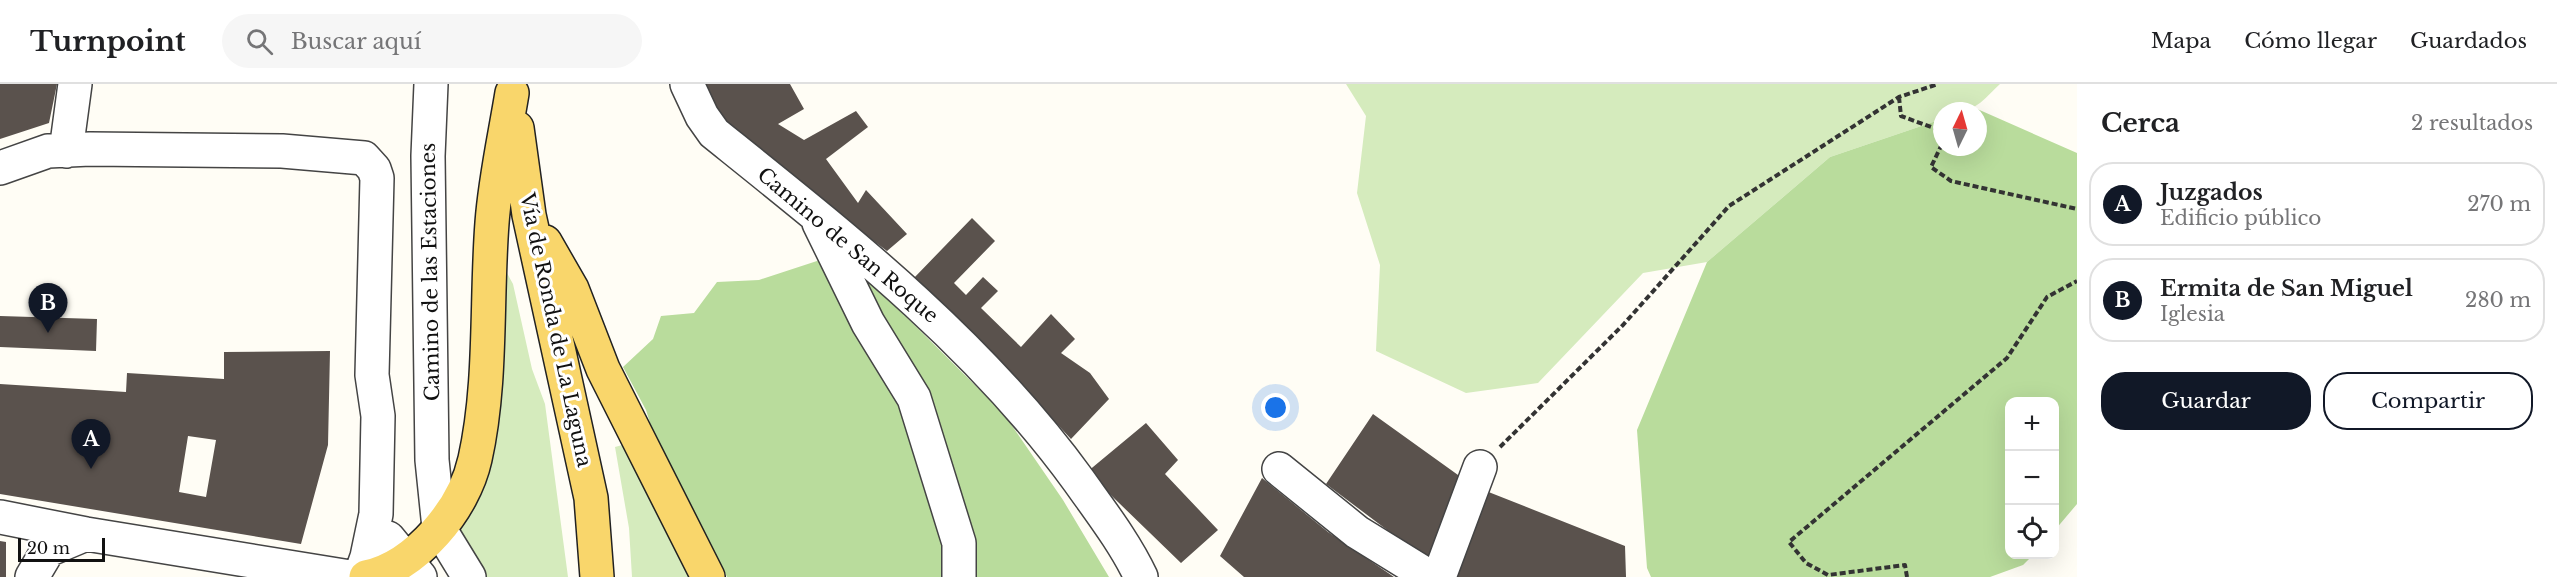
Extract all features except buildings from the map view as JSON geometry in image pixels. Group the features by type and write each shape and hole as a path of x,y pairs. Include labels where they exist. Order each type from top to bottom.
{"main road":[{"name":"Vía de Ronda de La Laguna","path":"512,88 529,215 591,498 597,577"},
{"path":"366,577 412,569 424,546 460,497 475,462 483,409 492,221 512,88"},
{"path":"529,215 572,289 603,369 708,577"}],"street":[{"path":"66,150 75,84"},
{"name":"Camino de las Estaciones","path":"431,84 428,156 432,460"},
{"name":"Camino de San Roque","path":"687,84 702,116 714,133 873,261 931,314 1006,391 1056,449 1111,526 1141,577"},
{"path":"0,168 48,151 66,150 309,151 364,158 374,169 377,178 372,375 366,404 378,416 376,514 367,557 360,577"},
{"path":"815,214 868,323 914,398 959,543 958,577"},
{"path":"432,460 439,528 468,577"},
{"path":"412,569 432,460"},
{"path":"1439,577 1480,467"},
{"path":"1279,469 1357,532 1430,577"},
{"path":"376,514 389,541 412,569"},
{"path":"0,517 86,534 350,577"},
{"path":"32,577 48,550 86,534"}],"path":[{"path":"1480,467 1623,325 1729,206 1899,97 1938,84"},
{"path":"1899,97 1901,116 1933,128"},
{"path":"1936,156 1931,167 1951,181 2077,209"},
{"path":"1907,577 1905,565 1828,575 1806,563 1789,542 2007,358 2047,297 2077,281"}],"green space":[{"path":"1346,84 2000,84 1980,102 1933,102 1933,122 1830,157 1707,262 1643,273 1538,383 1466,393 1376,351 1380,265 1357,193 1366,116"},
{"path":"1987,113 2077,153 2077,504 2059,525 2059,397 2005,397 2005,559 2029,559 2023,565 1990,577 1651,577 1647,568 1637,430 1707,262 1830,157 1933,122 1933,156 1987,156"},
{"path":"820,260 866,277 1004,414 1063,500 1109,577 727,577 676,475 656,442 646,410 623,367 653,339 661,316 694,313 717,282 759,280"},
{"path":"503,266 513,284 532,369 545,404 568,577 486,577 460,534 461,524 482,485 495,448 501,391 500,336"},
{"path":"626,444 691,577 632,577 629,528 615,447"}],"place":[{"name":"Ermita de San Miguel","path":"48,333"},
{"name":"Juzgados","path":"91,469"}]}
